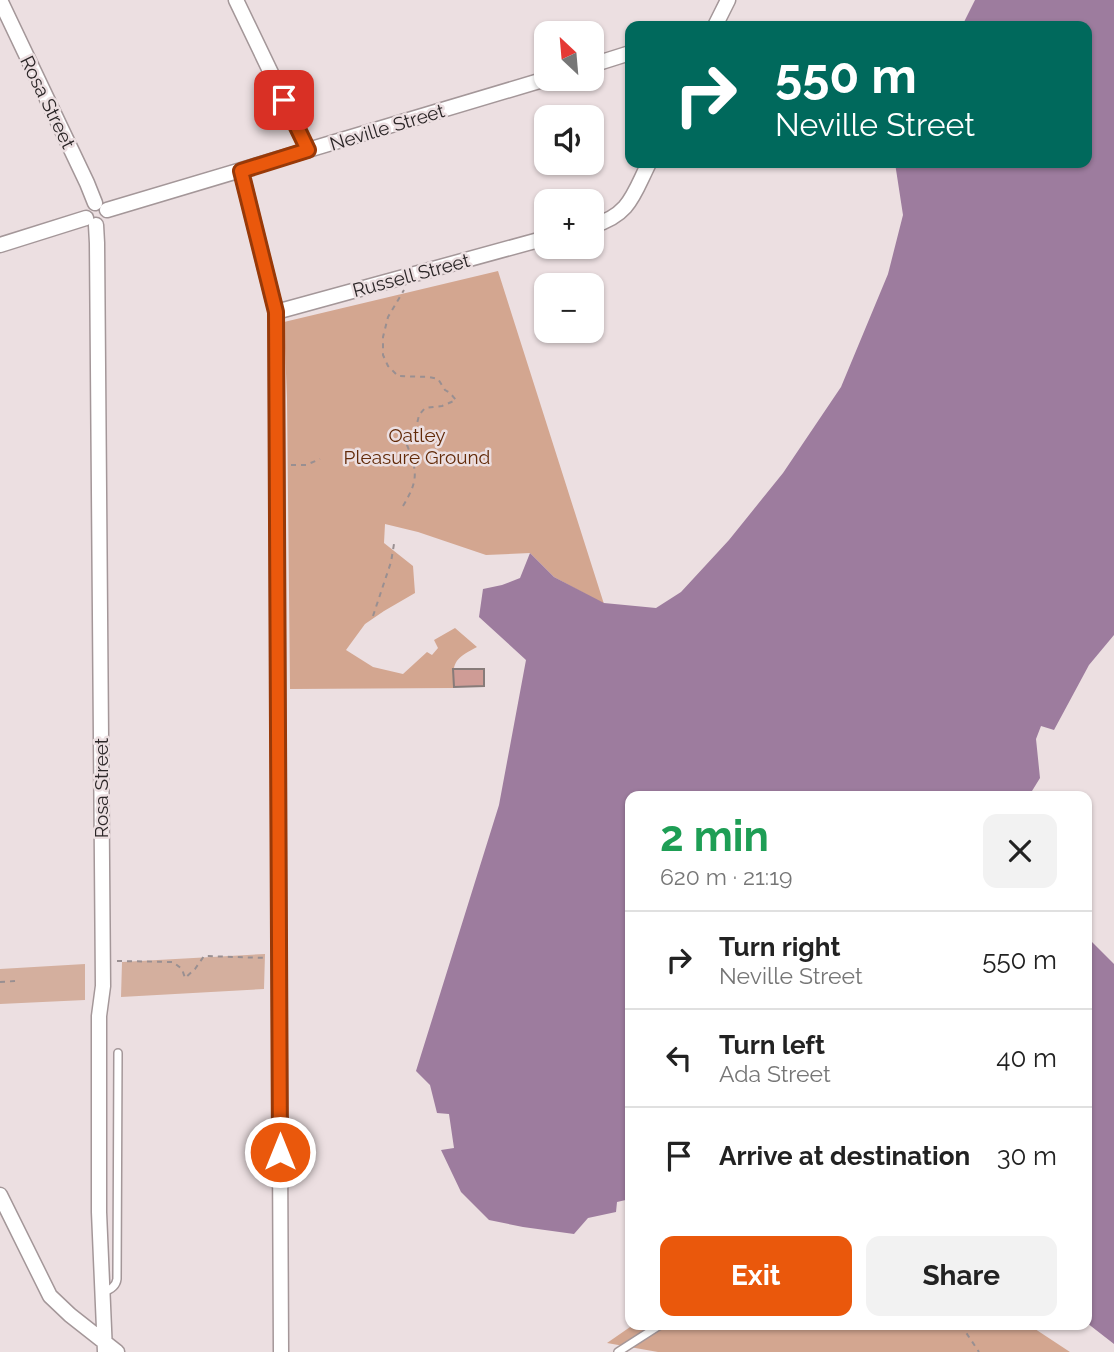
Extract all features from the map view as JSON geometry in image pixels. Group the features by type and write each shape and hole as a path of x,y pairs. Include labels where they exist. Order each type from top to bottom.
{"street":[{"path":"236,0 308,150"},
{"path":"718,21 728,0"},
{"name":"Rosa Street","path":"0,1 101,207"},
{"path":"604,61 625,55"},
{"name":"Neville Street","path":"101,207 241,171 534,83"},
{"path":"604,222 629,204 647,168"},
{"path":"241,171 276,312 281,1352"},
{"path":"0,245 91,221 87,208 101,207"},
{"name":"Rosa Street","path":"91,221 101,613 103,986 99,1016 99,1173 105,1347"},
{"name":"Russell Street","path":"276,312 534,241"},
{"path":"0,1195 50,1296 105,1347 117,1352"}],"lane":[{"path":"103,1292 117,1284 118,1053"},
{"path":"618,1352 652,1330"}],"path":[{"path":"403,506 415,476 415,466 407,445 419,415 425,408 442,406 456,400 438,379 398,376 388,366 383,355 383,337 388,317 410,275"},
{"path":"276,466 306,465 320,459"},
{"path":"373,616 394,544"},
{"path":"102,962 173,962 182,969 186,978 204,956 279,958"},
{"path":"0,982 16,981"},
{"path":"964,1330 979,1352"}],"shaded area":[{"path":"975,0 1114,0 1114,635 1089,665 1054,730 1041,726 1036,739 1040,778 1032,791 625,791 625,1200 617,1202 616,1212 588,1218 574,1234 489,1220 461,1192 441,1150 454,1148 449,1114 437,1113 430,1085 416,1071 499,805 526,660 479,617 483,589 520,578 530,553 554,577 604,603 656,608 681,592 729,540 783,473 841,387 888,274 903,215 896,168 1092,168 1092,21 964,21"},
{"path":"1092,942 1114,964 1114,1344 1092,1327"},
{"path":"265,954 264,989 121,997 122,962"},
{"path":"85,964 85,1000 0,1004 0,969"}],"green space":[{"name":"Oatley Pleasure Ground","path":"498,271 604,604 554,577 530,553 486,555 385,524 384,543 413,566 415,593 365,624 346,650 373,667 403,674 427,652 432,655 438,648 434,640 455,628 477,647 456,662 454,688 290,689 284,322"},
{"path":"626,1330 1037,1330 1070,1352 658,1352 607,1343"}],"building":[{"path":"453,669 484,669 484,686 454,687"}],"route":[{"path":"280,1152 276,312 241,171 308,150 284,100"}]}
